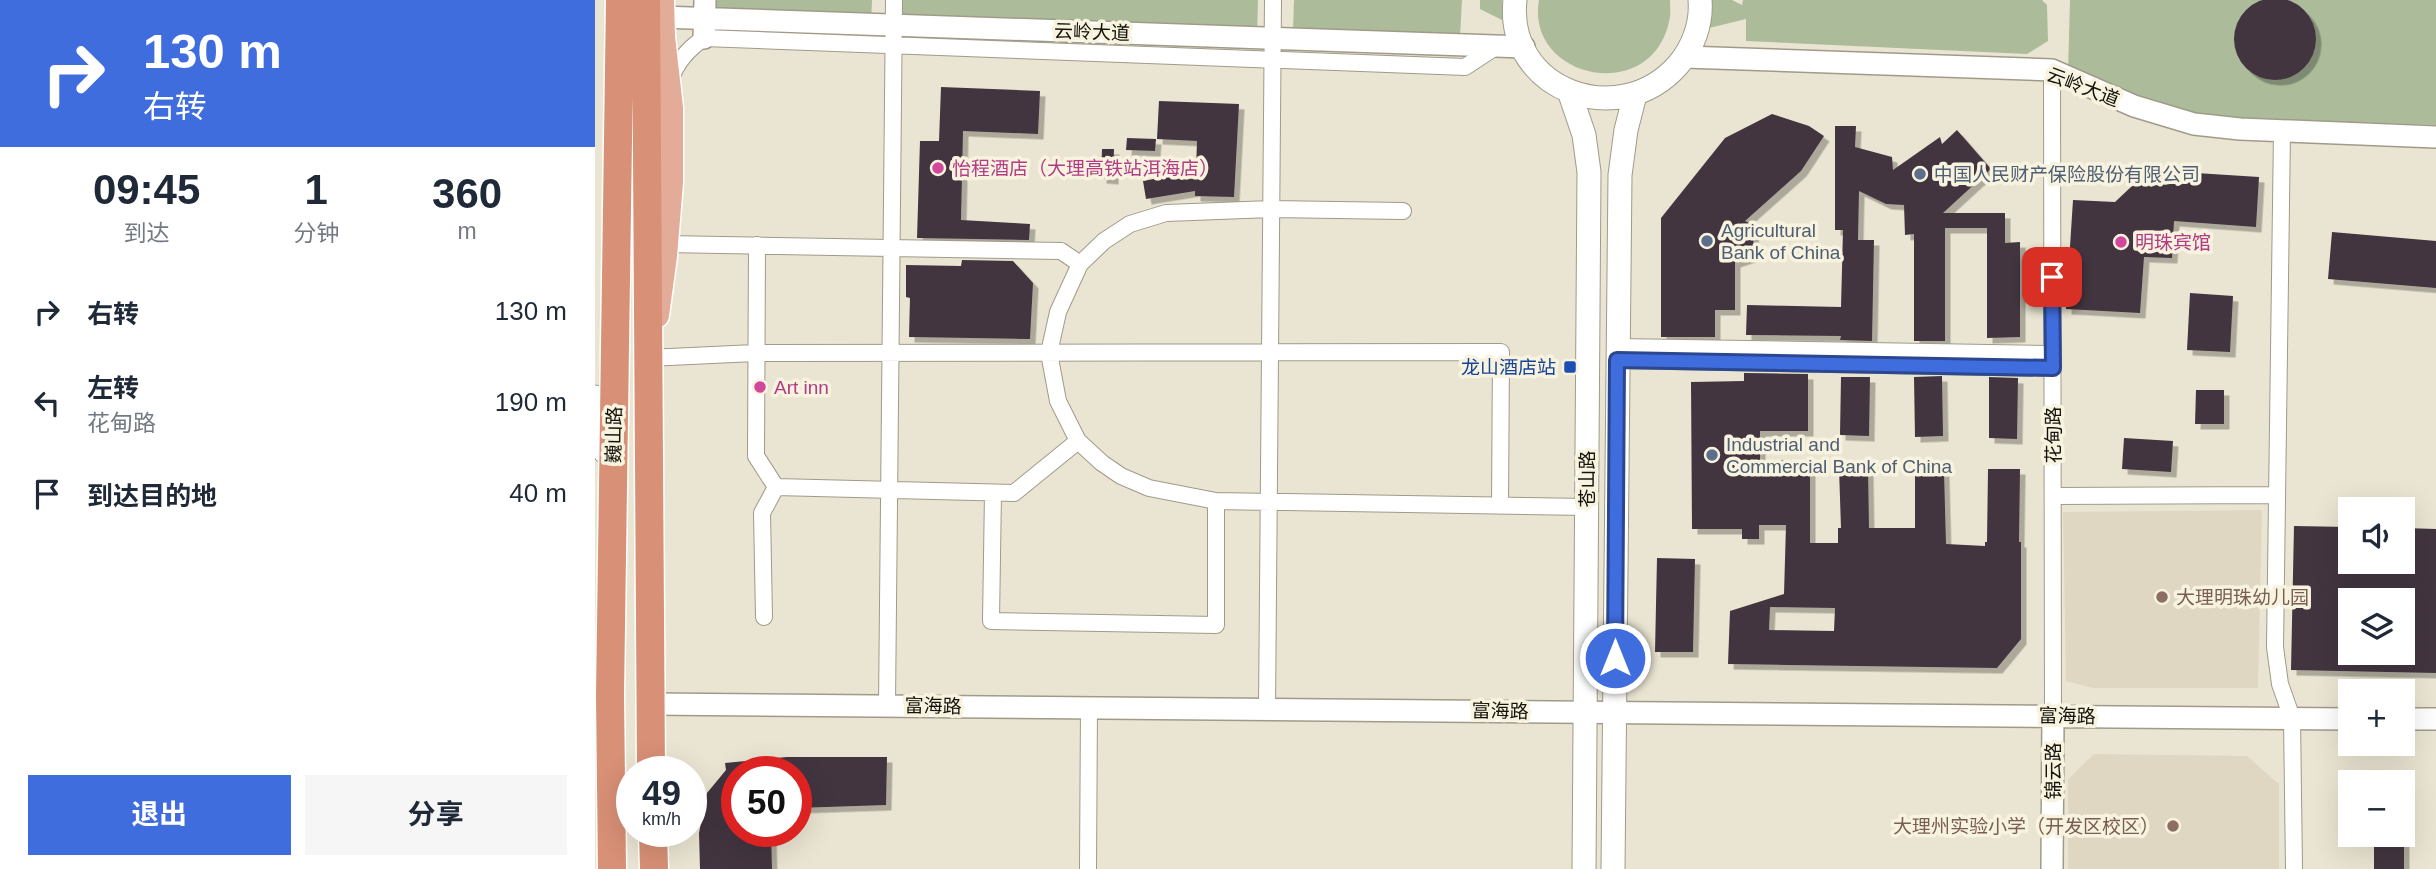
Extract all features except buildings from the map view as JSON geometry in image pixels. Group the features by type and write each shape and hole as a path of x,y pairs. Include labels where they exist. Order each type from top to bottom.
{"highway":[{"name":"巍山路","path":"612,869 610,695 620,0"},
{"name":"巍山路","path":"651,756 648,358 656,6"},
{"path":"653,847 654,869"}],"main road":[{"path":"1515,0 1517,27 1524,47 1544,75 1569,91 1590,98 1608,99 1635,95 1667,78 1685,57 1698,25 1700,0"},
{"path":"648,358 660,295 670,182 670,108 656,6"},
{"name":"苍山路","path":"1569,91 1584,135 1589,172 1584,869"},
{"name":"苍山路","path":"1613,869 1621,165 1635,95"},
{"path":"595,397 613,501"}],"street":[{"path":"887,705 894,0"},
{"path":"1267,709 1273,0"},
{"name":"云岭大道","path":"656,6 705,19 894,35 1272,49 1524,47"},
{"path":"668,87 705,19"},
{"name":"云岭大道","path":"1685,57 2052,70 2134,106 2177,120 2215,127 2436,137"},
{"name":"花甸路","path":"2052,70 2053,716"},
{"path":"2282,131 2275,646 2280,684 2292,718 2294,869"},
{"path":"1403,211 1271,209 1166,213 1130,224 1104,241 1080,264 1058,312 1049,353 1058,401 1078,441 1121,476 1176,494 1216,501 1587,508"},
{"path":"665,244 1061,251 1080,264"},
{"path":"757,245 756,456 776,487"},
{"path":"648,358 755,353 1501,352 1500,506"},
{"path":"1617,353 2053,361"},
{"path":"776,487 1014,493 1078,441"},
{"path":"764,617 762,513 776,487"},
{"path":"993,493 991,621 1216,625 1216,501"},
{"path":"2053,496 2276,495"},
{"name":"富海路","path":"650,704 2338,719"},
{"path":"1088,869 1089,707"},
{"name":"锦云路","path":"2052,869 2053,716"},
{"path":"2415,719 2436,719"}],"shaded area":[{"name":"大理明珠幼儿园","path":"2262,510 2258,688 2093,688 2066,681 2063,512"},
{"name":"大理州实验小学（开发区校区）","path":"2094,754 2247,756 2279,784 2279,869 2068,869 2068,779"}],"green space":[{"path":"713,0 872,0 871,23 712,16"},
{"path":"902,0 1258,0 1257,38 901,22"},
{"path":"1294,0 1462,0 1460,37 1293,31"},
{"path":"1480,0 1502,0 1502,20 1480,9"},
{"path":"1539,0 1670,0 1670,17 1657,48 1639,65 1616,73 1592,72 1569,63 1551,48 1540,27"},
{"path":"1705,0 1732,0 1742,5 1743,0 2042,0 2047,5 2048,41 2027,54 1746,41 1746,19 1705,29"},
{"path":"2070,0 2436,0 2436,125 2208,117 2179,111 2068,72"}],"place":[{"name":"怡程酒店（大理高铁站洱海店）","path":"938,168"},
{"name":"中国人民财产保险股份有限公司","path":"1920,174"},
{"name":"Agricultural Bank of China","path":"1707,241"},
{"name":"明珠宾馆","path":"2121,242"},
{"name":"龙山酒店站","path":"1570,367"},
{"name":"Art inn","path":"760,387"},
{"name":"Industrial and Commercial Bank of China","path":"1712,455"},
{"name":"大理明珠幼儿园","path":"2162,597"},
{"name":"大理州实验小学（开发区校区）","path":"2173,826"}],"route":[{"path":"1615,658 1617,360 2053,368 2052,277"}]}
